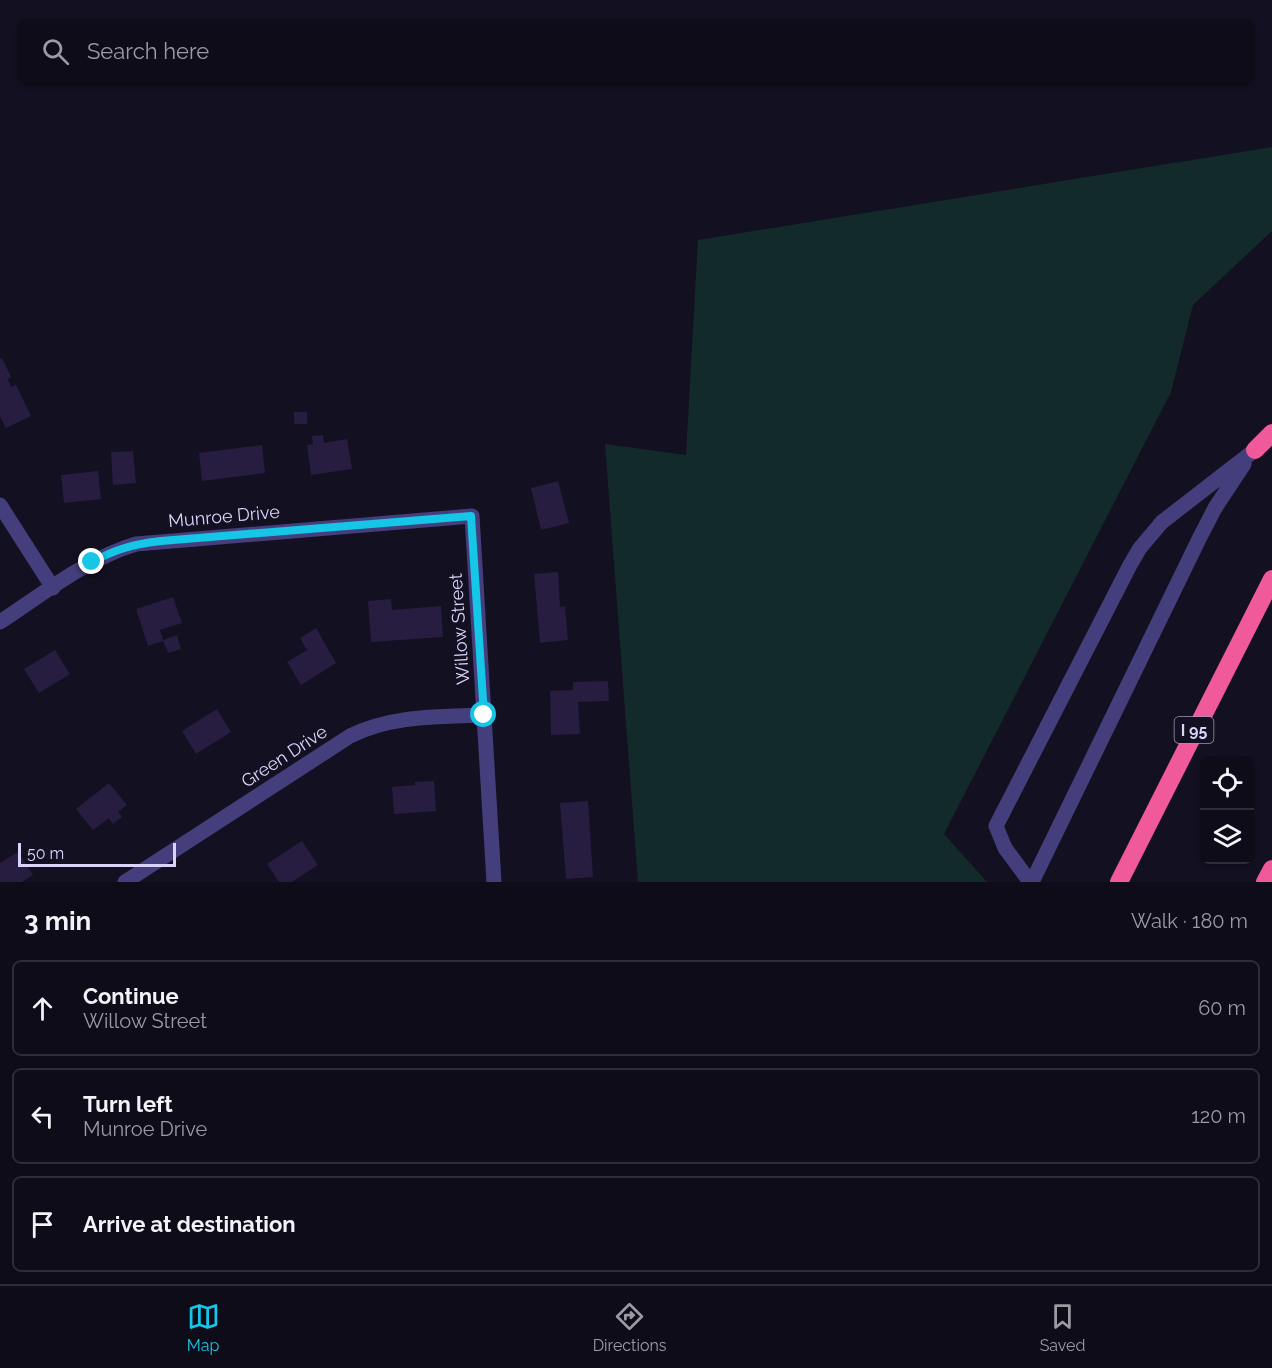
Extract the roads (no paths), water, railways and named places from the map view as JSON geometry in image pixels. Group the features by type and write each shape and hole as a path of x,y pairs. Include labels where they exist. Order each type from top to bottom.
{"highway":[{"path":"1255,450 1272,433"},
{"name":"I 95","path":"1119,882 1272,579"},
{"path":"1265,882 1272,869"}],"street":[{"path":"1255,450 1215,508 1031,882 1005,848 996,826 1130,565 1145,541 1162,522 1255,450"},
{"path":"0,505 53,588"},
{"name":"Munroe Drive","path":"0,622 114,551 136,544 471,516"},
{"name":"Willow Street","path":"471,516 494,882"},
{"name":"Green Drive","path":"125,882 350,736 367,728 402,719 484,715"}]}
